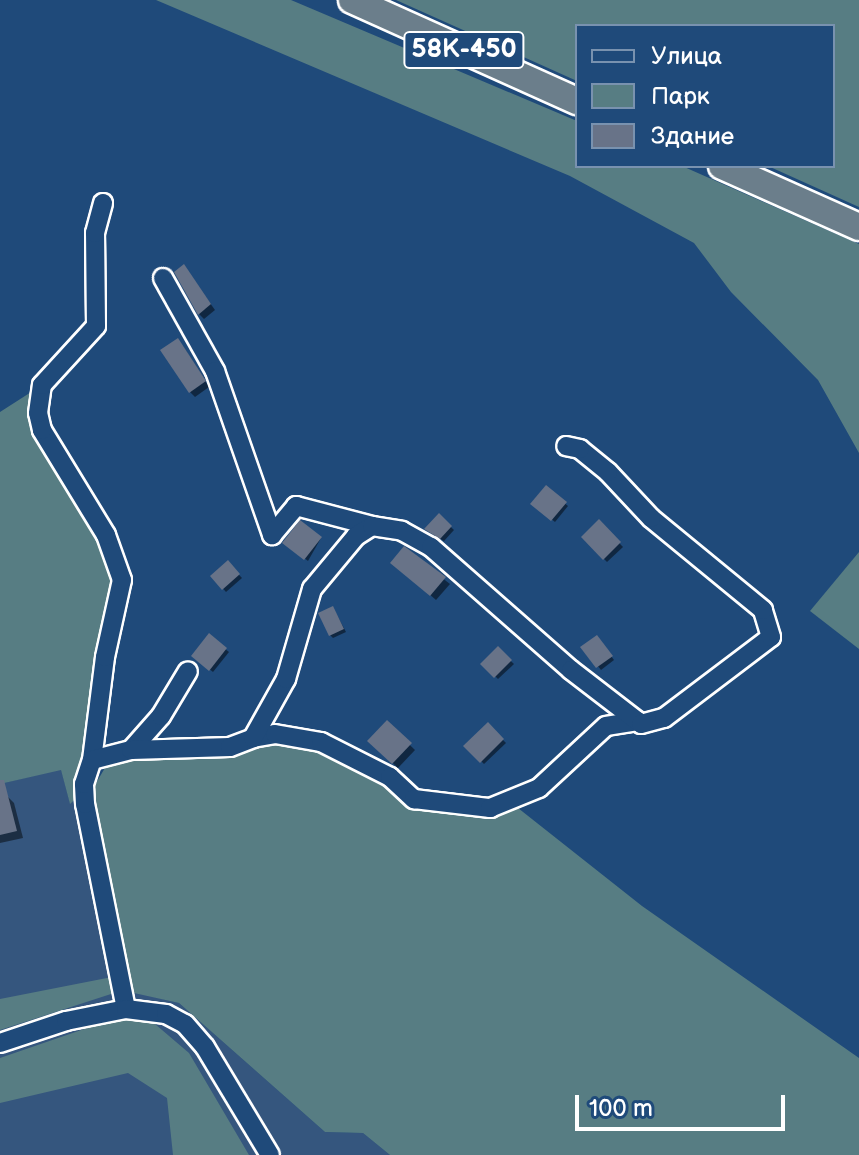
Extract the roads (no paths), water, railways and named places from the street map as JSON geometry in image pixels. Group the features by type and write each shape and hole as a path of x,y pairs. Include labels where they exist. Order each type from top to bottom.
{"highway":[{"name":"58К-450","path":"352,0 575,100"},
{"path":"726,168 859,227"}],"street":[{"path":"103,203 95,233 96,326 42,385 38,413 42,430 106,535 122,580 105,657 92,760 84,784 85,804 126,1009"},
{"path":"163,278 215,371 272,535 296,506 402,531 431,547 638,721 650,725 664,718 771,637 772,629 763,610 651,518 608,472 580,449 566,446"},
{"path":"253,738 286,679 312,589 329,563 372,526"},
{"path":"131,750 161,716 188,671"},
{"path":"92,760 131,750 199,751 275,734 321,742 390,777 414,799 490,808 539,788 606,726 638,721"},
{"path":"0,1043 66,1021 126,1009 166,1014 185,1024 205,1047 270,1155"}]}
